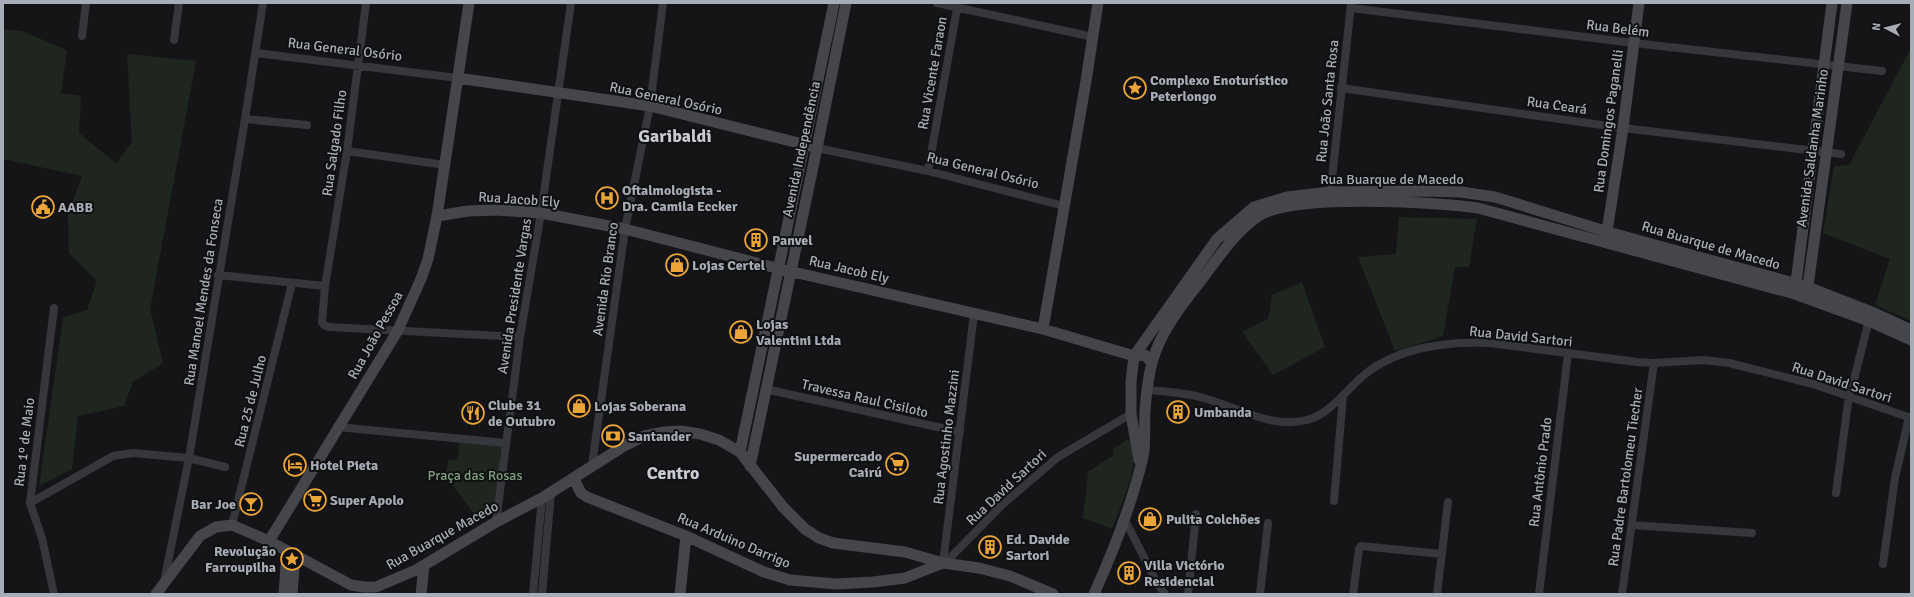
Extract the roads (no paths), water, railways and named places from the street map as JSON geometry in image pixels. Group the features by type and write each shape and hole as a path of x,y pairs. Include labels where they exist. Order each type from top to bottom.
{"main road":[{"name":"Rua João Pessoa","path":"269,541 337,427 397,332 422,279 428,259 437,216 469,3"},
{"name":"Avenida Independência","path":"750,466 765,389 805,145 834,3"},
{"name":"Avenida Independência","path":"740,452 817,148 846,3"},
{"path":"1043,329 1098,3"},
{"name":"Rua Domingos Paganelli","path":"1605,243 1608,232 1623,128 1639,3"},
{"name":"Avenida Saldanha Marinho","path":"1795,289 1832,3"},
{"name":"Avenida Saldanha Marinho","path":"1807,293 1847,3"},
{"name":"Rua General Osório","path":"458,78 650,106 817,148"},
{"name":"Rua Buarque de Macedo","path":"1140,467 1131,414 1131,382 1134,356 1217,239 1254,207 1287,197 1330,197 1461,192 1495,197 1795,289 1911,330"},
{"name":"Rua Buarque de Macedo","path":"1094,594 1124,518 1140,467 1144,445 1147,390 1152,363 1158,344 1194,289 1233,239 1258,216 1330,197 1443,204 1478,208 1605,243 1795,289"},
{"name":"Rua Jacob Ely","path":"437,216 468,211 496,210 541,213 624,229 785,270 1043,329 1134,356 1145,355 1152,363"},
{"name":"Rua Buarque de Macedo","path":"1870,316 1911,340"},
{"path":"1131,382 1136,390 1147,390"},
{"name":"Rua Buarque Macedo","path":"232,525 269,541 351,585 376,587 420,567 496,522 547,495 592,466 644,436 664,432 681,431 700,434 719,440 740,452"},
{"path":"740,452 783,508 806,529 819,538 833,543 905,552 944,563 979,568 1010,576 1053,594"},
{"name":"Rua Arduino Darrigo","path":"574,479 581,493 587,497 686,536 745,564 790,580 836,584 873,582 905,578 944,563"},
{"path":"159,590 200,536 216,527 232,525"},
{"path":"680,594 686,536"},
{"path":"284,594 291,554"},
{"path":"291,554 292,594"},
{"path":"414,594 420,567"},
{"path":"420,567 422,594"}],"street":[{"path":"82,36 86,3"},
{"path":"174,40 179,3"},
{"name":"Rua Manoel Mendes da Fonseca","path":"159,590 188,458 256,53 263,3"},
{"name":"Rua Salgado Filho","path":"366,3 347,151 324,286 322,322 324,325 329,327 397,332"},
{"name":"Avenida Presidente Vargas","path":"496,522 520,337 541,213 571,3"},
{"name":"Avenida Rio Branco","path":"592,466 624,229 650,106 663,3"},
{"path":"937,3 958,5 1093,37"},
{"name":"Rua Vicente Faraon","path":"928,171 958,5"},
{"name":"Rua Belém","path":"1351,5 1634,43 1882,71"},
{"name":"Rua João Santa Rosa","path":"1330,197 1351,5"},
{"name":"Rua General Osório","path":"256,53 458,78"},
{"name":"Rua Ceará","path":"1341,88 1623,128 1841,154"},
{"path":"245,119 307,126"},
{"name":"Rua General Osório","path":"817,148 928,171 1064,206"},
{"path":"347,151 445,165"},
{"path":"218,275 324,286"},
{"name":"Rua 25 de Julho","path":"232,525 292,283"},
{"name":"Rua 1º de Maio","path":"30,503 54,308"},
{"name":"Rua Agostinho Mazzini","path":"944,563 974,314"},
{"path":"1836,493 1842,439 1870,316"},
{"path":"397,332 520,337"},
{"name":"Rua David Sartori","path":"1147,390 1180,393 1205,398 1265,420 1290,423 1308,420 1322,413 1378,365 1400,355 1415,350 1448,344 1471,342 1654,363 1704,360 1728,362 1813,384 1851,396 1910,418"},
{"name":"Rua Antônio Prado","path":"1539,594 1568,354"},
{"name":"Rua Padre Bartolomeu Tiecher","path":"1622,594 1654,363"},
{"name":"Travessa Raul Cisiloto","path":"765,389 960,432"},
{"path":"1334,501 1343,396"},
{"name":"Rua David Sartori","path":"944,563 1002,506 1058,457 1131,414"},
{"path":"1883,564 1895,478 1910,418"},
{"path":"337,427 506,443"},
{"name":"Rua 1º de Maio","path":"30,503 113,456 133,453 188,458 225,467"},
{"path":"533,594 547,495"},
{"path":"542,594 547,495"},
{"path":"1437,594 1448,502"},
{"path":"30,503 42,538 54,594"},
{"path":"1188,594 1196,514"},
{"path":"1124,518 1157,583 1165,594"},
{"path":"1260,594 1268,523"},
{"path":"1632,525 1752,533"},
{"path":"1353,594 1359,548 1365,546 1442,554"}],"place":[{"name":"Complexo Enoturístico Peterlongo","path":"1135,88"},
{"name":"Oftalmologista - Dra. Camila Eccker","path":"607,198"},
{"name":"AABB","path":"43,207"},
{"name":"Panvel","path":"756,240"},
{"name":"Lojas Certel","path":"677,265"},
{"name":"Lojas Valentini Ltda","path":"741,332"},
{"name":"Lojas Soberana","path":"579,406"},
{"name":"Umbanda","path":"1178,412"},
{"name":"Clube 31 de Outubro","path":"473,413"},
{"name":"Santander","path":"613,436"},
{"name":"Supermercado Cairú","path":"897,464"},
{"name":"Hotel Pieta","path":"295,465"},
{"name":"Super Apolo","path":"315,500"},
{"name":"Bar Joe","path":"251,504"},
{"name":"Pulita Colchões","path":"1150,519"},
{"name":"Ed. Davide Sartori","path":"990,547"},
{"name":"Revolução Farroupilha","path":"292,559"},
{"name":"Villa Victório Residencial","path":"1129,573"}],"district":[{"name":"Garibaldi","path":"675,136"},
{"name":"Centro","path":"673,473"}],"park label":[{"name":"Praça das Rosas","path":"475,475"}]}
